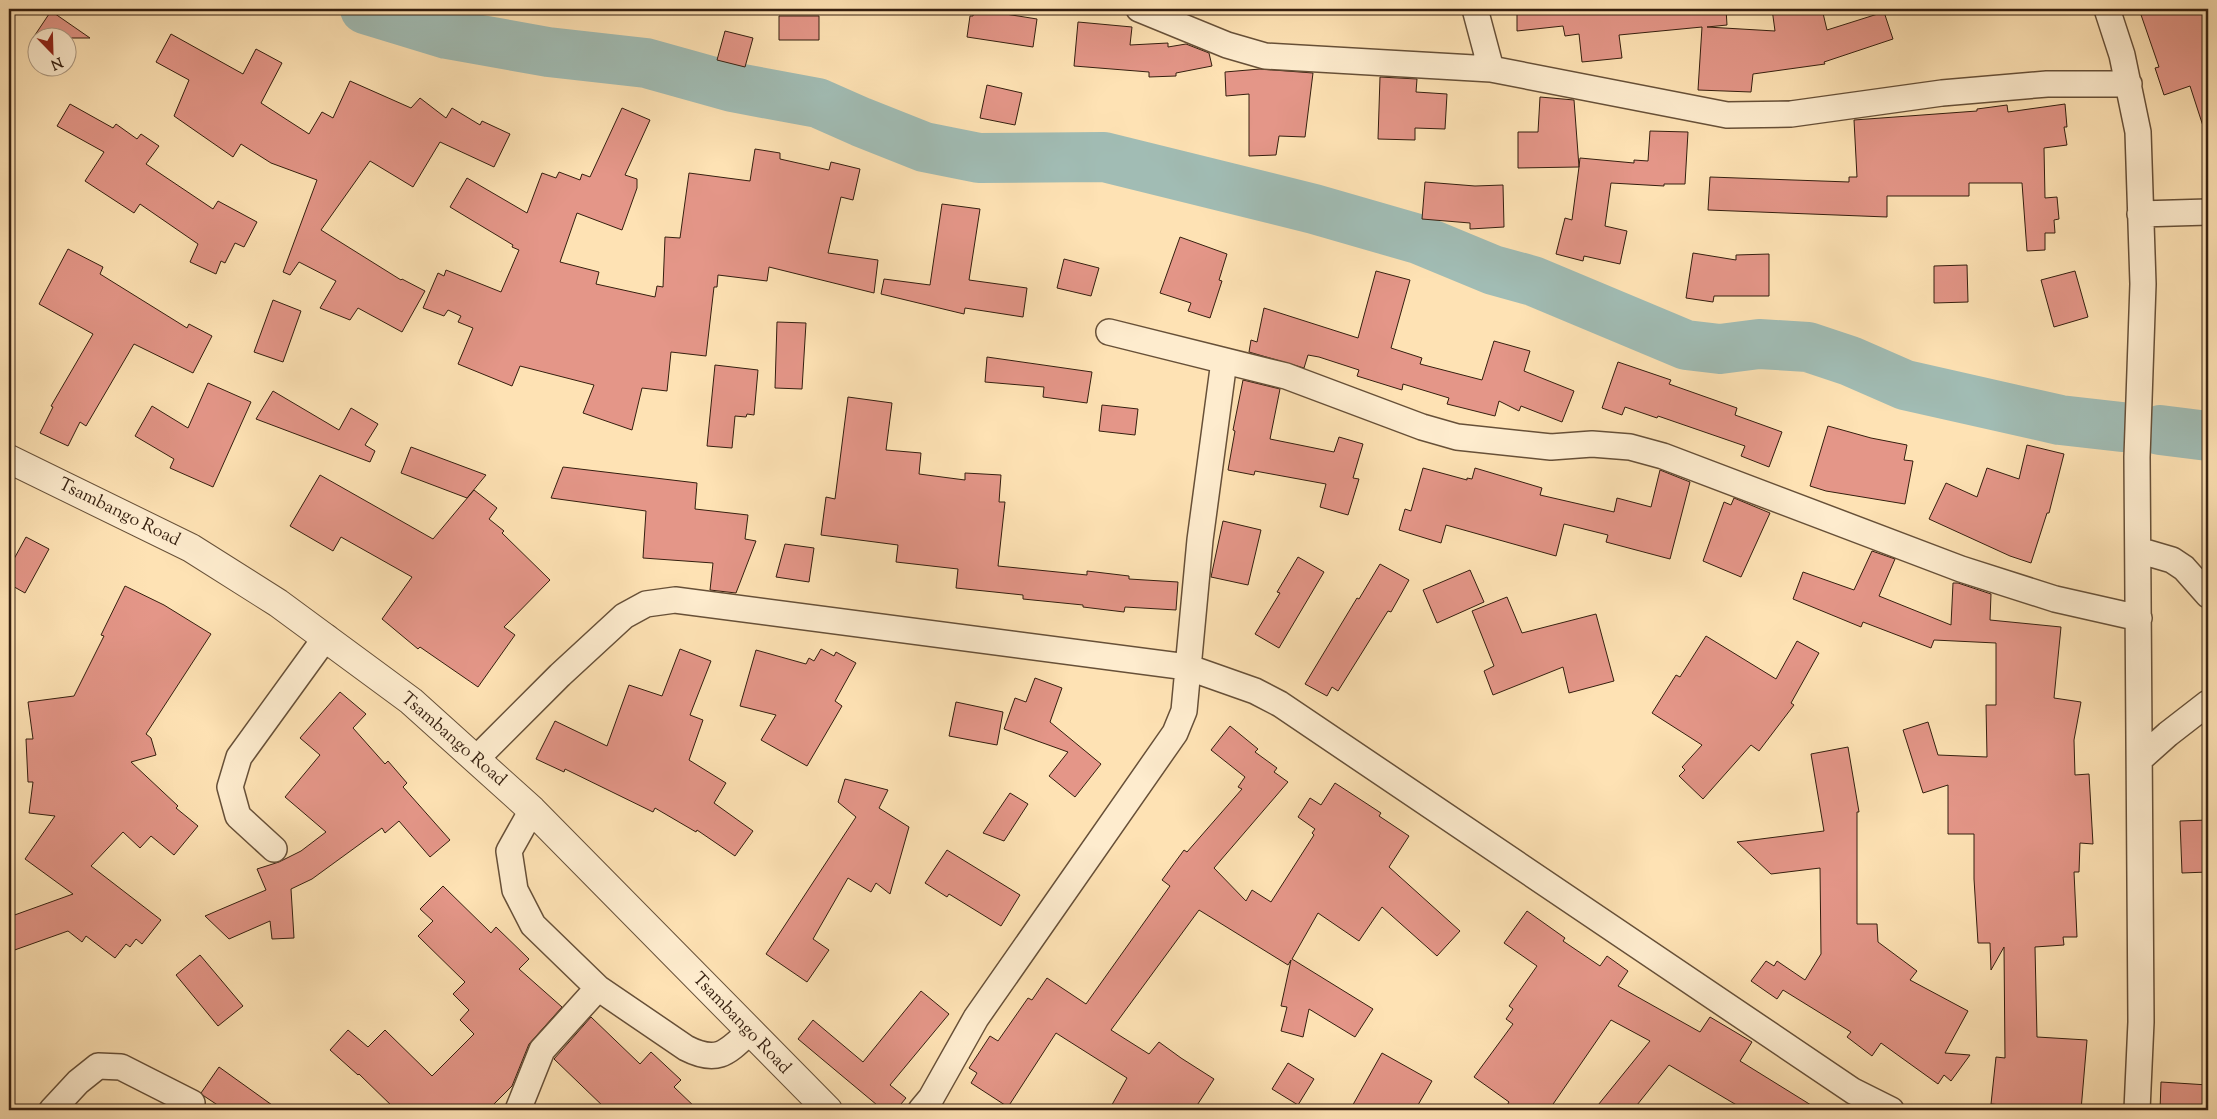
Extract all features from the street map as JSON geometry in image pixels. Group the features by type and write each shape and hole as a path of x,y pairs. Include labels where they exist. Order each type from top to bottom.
{"street":[{"path":"1140,9 1226,46 1265,56 1491,69 1727,115 1791,114 1942,93 2046,84 2129,84"},
{"path":"1475,9 1491,69"},
{"path":"2106,9 2122,56 2138,132 2143,284 2137,456 2140,759 2140,1022 2137,1110"},
{"path":"2140,214 2208,212"},
{"path":"1109,332 1286,376 1422,427 1457,438 1551,446 1592,444 1630,447 1663,456 1961,569 2055,599 2139,618"},
{"path":"922,1110 935,1092 976,1018 1174,734 1184,711 1200,540 1224,361"},
{"name":"Tsambango Road","path":"9,460 191,548 278,603 411,701 532,810 828,1110"},
{"path":"2138,550 2172,560 2190,574 2208,596"},
{"path":"476,759 560,675 624,616 646,604 675,600 1187,667 1256,691 1280,704 1854,1091 1891,1110"},
{"path":"274,849 238,816 230,787 238,757 326,637"},
{"path":"2140,759 2208,703"},
{"path":"532,810 509,851 515,890 533,926 598,988 686,1048 701,1056 716,1056 731,1049 749,1032"},
{"path":"518,1110 542,1050 598,988"},
{"path":"52,1110 78,1082 98,1066 121,1067 192,1104"}],"building":[{"path":"974,9 1037,19 1033,47 967,37 970,16 973,16"},
{"path":"1517,9 1726,9 1727,25 1707,27 1775,31 1772,9 1822,9 1827,30 1884,12 1893,39 1824,62 1825,64 1753,74 1751,92 1698,90 1702,27 1619,35 1622,58 1582,62 1579,34 1565,36 1563,26 1517,31"},
{"path":"2139,9 2208,9 2208,125 2203,126 2190,86 2164,95 2155,68 2159,67"},
{"path":"51,11 76,28 40,28"},
{"path":"779,16 819,16 819,40 779,40"},
{"path":"1078,22 1132,27 1130,45 1168,43 1168,47 1186,44 1209,53 1212,66 1176,73 1176,76 1149,77 1149,72 1074,66"},
{"path":"78,30 90,38 78,38"},
{"path":"725,31 753,38 745,67 717,60"},
{"path":"171,34 243,74 256,49 282,63 261,103 309,134 322,112 333,118 350,81 411,108 420,98 446,118 452,108 480,125 482,121 510,134 494,167 440,142 413,187 370,161 321,230 401,280 425,291 402,332 358,308 350,320 320,308 336,281 299,262 290,275 283,272 317,180 271,163 241,144 233,157 174,116 189,80 156,62"},
{"path":"1260,69 1313,73 1305,137 1279,136 1276,155 1249,156 1249,94 1226,96 1225,72"},
{"path":"1380,77 1417,79 1416,92 1447,94 1445,129 1415,128 1415,140 1378,139"},
{"path":"987,85 1022,93 1015,125 980,118"},
{"path":"1540,97 1574,100 1579,167 1518,168 1518,132 1538,132"},
{"path":"70,104 113,128 116,124 137,139 141,134 159,146 146,164 213,209 218,201 257,222 244,247 235,243 225,263 221,261 216,274 190,262 198,244 140,204 134,213 85,181 104,152 57,126"},
{"path":"2065,104 2067,127 2064,127 2067,145 2044,148 2045,198 2057,197 2059,219 2054,220 2055,233 2045,233 2045,250 2027,251 2022,183 1969,183 1969,196 1887,196 1887,217 1708,210 1710,177 1849,182 1849,177 1857,177 1854,120 1977,111 1977,109 2007,105 2008,112"},
{"path":"622,108 650,120 625,175 637,179 637,188 622,230 577,213 560,262 599,272 596,284 655,297 657,286 663,287 665,237 680,238 689,173 750,181 755,149 780,153 780,159 829,170 831,162 860,169 853,200 841,197 828,253 878,260 874,293 769,267 767,281 718,275 717,287 714,287 706,356 671,352 667,391 642,388 632,430 583,413 594,385 520,366 512,386 458,364 473,328 458,322 461,316 448,310 444,316 423,308 438,273 444,276 446,270 501,292 519,250 450,207 467,178 527,213 542,173 556,178 559,172 580,180 582,174 590,177"},
{"path":"1650,131 1688,132 1685,184 1664,184 1664,186 1611,183 1605,226 1627,231 1620,264 1584,256 1583,261 1556,254 1565,218 1572,220 1580,158 1634,163 1634,160 1648,161"},
{"path":"1425,182 1475,186 1503,185 1504,227 1470,229 1470,223 1422,219"},
{"path":"942,204 980,209 969,280 1027,288 1023,317 965,308 964,314 881,294 884,279 930,285"},
{"path":"1180,237 1227,254 1219,280 1222,281 1210,318 1188,311 1191,303 1160,293"},
{"path":"68,249 103,267 100,274 187,328 189,324 212,336 193,373 134,344 86,426 80,422 68,446 40,433 53,407 51,406 93,334 39,304"},
{"path":"1693,253 1736,260 1736,255 1769,254 1769,296 1714,296 1713,302 1686,298"},
{"path":"1064,259 1099,268 1091,296 1057,288"},
{"path":"1967,265 1968,302 1934,303 1934,266"},
{"path":"1376,271 1410,280 1391,348 1422,358 1420,364 1482,380 1494,341 1530,351 1524,371 1574,391 1562,422 1521,406 1519,411 1499,401 1495,416 1447,404 1449,398 1403,384 1402,390 1357,376 1359,370 1319,357 1308,355 1304,368 1249,352 1251,340 1257,342 1264,308 1358,338"},
{"path":"2075,271 2088,317 2054,327 2041,280"},
{"path":"273,300 301,311 283,362 254,352"},
{"path":"777,322 806,323 802,389 775,388"},
{"path":"987,357 1092,372 1087,403 1043,397 1044,387 985,382"},
{"path":"1618,362 1671,380 1669,384 1737,408 1735,415 1782,432 1769,467 1741,456 1745,446 1658,416 1657,418 1625,407 1622,415 1602,408"},
{"path":"715,365 758,370 754,415 747,414 746,417 735,416 732,448 707,446"},
{"path":"1243,380 1280,389 1270,439 1334,452 1339,437 1363,444 1353,478 1359,479 1348,515 1320,507 1326,484 1255,471 1254,475 1228,470 1235,431 1233,430"},
{"path":"208,383 251,402 213,487 170,468 174,459 135,436 152,406 188,428"},
{"path":"273,391 339,430 351,408 378,424 365,445 375,451 370,462 256,419"},
{"path":"848,397 892,403 886,450 921,453 919,474 965,480 965,473 1001,475 999,502 1005,502 998,566 1087,575 1087,571 1129,576 1129,579 1178,582 1176,610 1125,607 1124,612 1083,607 1083,605 1023,599 1023,595 956,588 958,569 896,562 898,545 821,535 826,497 835,499"},
{"path":"1102,405 1138,409 1135,435 1099,431"},
{"path":"1828,426 1871,438 1907,445 1904,460 1913,461 1905,504 1826,491 1810,486"},
{"path":"2027,445 2064,454 2049,513 2047,513 2031,563 2010,556 1929,519 1946,483 1977,497 1987,468 2019,479"},
{"path":"411,447 486,475 467,498 401,473"},
{"path":"563,467 697,483 695,509 748,515 745,539 756,541 736,593 710,590 713,563 643,558 646,511 551,498"},
{"path":"1423,468 1467,480 1467,478 1472,479 1475,468 1542,488 1540,495 1614,512 1617,498 1651,507 1660,470 1690,482 1670,559 1606,542 1608,535 1564,524 1556,556 1446,525 1441,543 1399,530 1405,509 1411,511"},
{"path":"320,475 433,539 474,490 497,508 489,519 504,531 502,533 550,580 504,627 515,635 478,687 420,647 418,649 382,619 412,577 341,537 333,551 290,526"},
{"path":"1734,498 1770,513 1741,577 1703,561 1724,502 1731,505"},
{"path":"1223,521 1261,530 1248,585 1211,577"},
{"path":"26,537 49,549 25,593 9,584 9,568"},
{"path":"785,544 814,548 809,582 776,577"},
{"path":"1872,551 1895,559 1879,596 1951,625 1953,583 1958,583 1991,594 1990,620 2061,627 2054,698 2081,702 2074,740 2075,775 2089,774 2093,844 2080,843 2079,872 2074,872 2077,937 2063,937 2064,945 2035,947 2037,1037 2087,1040 2081,1110 2035,1110 2035,1108 1991,1104 1996,1057 2005,1058 2004,947 1991,970 1990,943 1978,943 1974,879 1974,834 1948,834 1948,785 1923,793 1903,730 1928,722 1938,755 1987,757 1986,705 1996,705 1996,643 1934,640 1931,648 1863,622 1861,627 1793,599 1803,572 1854,590"},
{"path":"1298,557 1324,572 1279,648 1255,634 1280,593 1277,592"},
{"path":"1380,564 1409,580 1391,612 1388,611 1338,691 1332,687 1327,696 1305,684"},
{"path":"1470,570 1484,602 1437,623 1423,590"},
{"path":"125,586 164,605 211,634 146,734 151,738 156,755 131,762 178,806 176,808 198,826 174,855 151,836 140,848 123,832 91,866 161,920 142,944 136,939 130,947 126,944 115,958 86,936 82,942 68,931 9,952 9,917 73,894 25,859 55,816 29,813 33,782 28,782 26,739 33,739 28,702 74,696 104,636 101,635"},
{"path":"1507,597 1522,633 1596,614 1614,681 1569,693 1563,667 1493,695 1484,671 1494,666 1472,611"},
{"path":"1706,636 1776,679 1797,641 1819,653 1791,703 1794,705 1759,751 1751,745 1703,799 1679,776 1685,770 1682,767 1702,745 1652,713 1676,675 1680,677"},
{"path":"680,649 711,661 690,715 703,720 689,760 726,783 714,803 753,831 735,856 697,830 696,832 655,808 653,812 565,769 564,772 536,759 555,721 607,746 629,685 662,696"},
{"path":"821,649 834,656 836,652 856,663 835,701 842,706 807,766 761,740 776,715 740,706 756,650 806,664 809,658 814,661"},
{"path":"1035,678 1062,688 1050,722 1101,764 1075,797 1049,776 1068,752 1004,729 1015,698 1026,702"},
{"path":"340,692 366,714 353,728 385,764 388,761 407,783 403,787 450,840 430,857 399,821 385,833 382,828 312,879 291,889 294,938 272,939 270,921 229,939 205,916 266,890 257,869 279,862 301,851 326,832 285,797 320,755 300,738"},
{"path":"956,702 1003,712 997,745 949,736"},
{"path":"1230,726 1258,749 1255,752 1277,768 1274,772 1288,782 1214,868 1246,901 1252,890 1271,902 1314,835 1312,833 1315,829 1298,817 1310,798 1321,805 1335,783 1381,813 1379,816 1409,836 1389,867 1460,931 1437,956 1382,907 1359,941 1318,913 1292,959 1373,1009 1355,1037 1309,1009 1303,1037 1281,1031 1287,1007 1281,1006 1291,960 1288,965 1199,910 1111,1030 1149,1054 1159,1042 1214,1079 1194,1110 1109,1110 1127,1078 1056,1033 1008,1107 971,1083 977,1073 969,1068 990,1036 998,1041 1028,998 1032,1000 1047,978 1086,1004 1170,886 1162,880 1184,850 1187,852 1242,789 1238,787 1245,777 1211,750"},
{"path":"1848,747 1859,812 1857,812 1857,924 1877,924 1878,942 1917,971 1910,980 1968,1011 1945,1053 1970,1055 1951,1081 1944,1075 1938,1084 1881,1043 1872,1056 1847,1037 1851,1032 1783,990 1777,999 1751,981 1766,961 1774,966 1777,961 1805,980 1821,954 1820,868 1771,874 1737,842 1824,831 1811,754"},
{"path":"845,779 888,790 879,808 909,827 890,894 876,883 871,892 848,878 813,939 829,950 807,982 766,954 856,817 838,802"},
{"path":"1010,793 1028,804 1004,841 983,833"},
{"path":"2208,820 2208,872 2182,873 2180,821"},
{"path":"947,850 1020,895 1001,926 949,894 947,897 925,883"},
{"path":"443,886 491,933 496,927 529,959 519,969 562,1007 529,1044 512,1086 488,1110 396,1110 359,1074 330,1050 348,1030 368,1047 385,1030 432,1076 474,1034 460,1020 469,1010 453,994 465,982 418,936 433,921 420,909"},
{"path":"1527,911 1565,938 1563,941 1600,966 1607,956 1628,971 1618,986 1700,1032 1710,1017 1752,1042 1740,1061 1819,1110 1745,1110 1669,1065 1633,1110 1594,1110 1650,1041 1611,1020 1549,1110 1504,1110 1509,1102 1474,1077 1513,1024 1506,1019 1513,1009 1509,1006 1537,966 1504,943"},
{"path":"200,955 243,1006 218,1026 176,975"},
{"path":"921,991 949,1014 890,1085 906,1098 896,1110 883,1110 798,1039 813,1020 863,1062"},
{"path":"591,1017 640,1064 651,1052 681,1080 674,1087 698,1110 607,1110 554,1059"},
{"path":"1382,1053 1432,1081 1415,1110 1350,1110"},
{"path":"1288,1063 1314,1079 1298,1105 1272,1089"},
{"path":"219,1067 279,1110 225,1110 204,1096 201,1093"},
{"path":"2161,1082 2208,1085 2208,1110 2160,1110"}],"waterway":[{"path":"365,9 447,34 548,52 646,63 732,87 818,103 924,147 979,158 1104,157 1314,209 1418,239 1493,270 1533,281 1686,345 1720,349 1759,344 1808,347 1850,361 1905,385 2060,420 2122,427"},
{"path":"2160,430 2208,436"}]}
